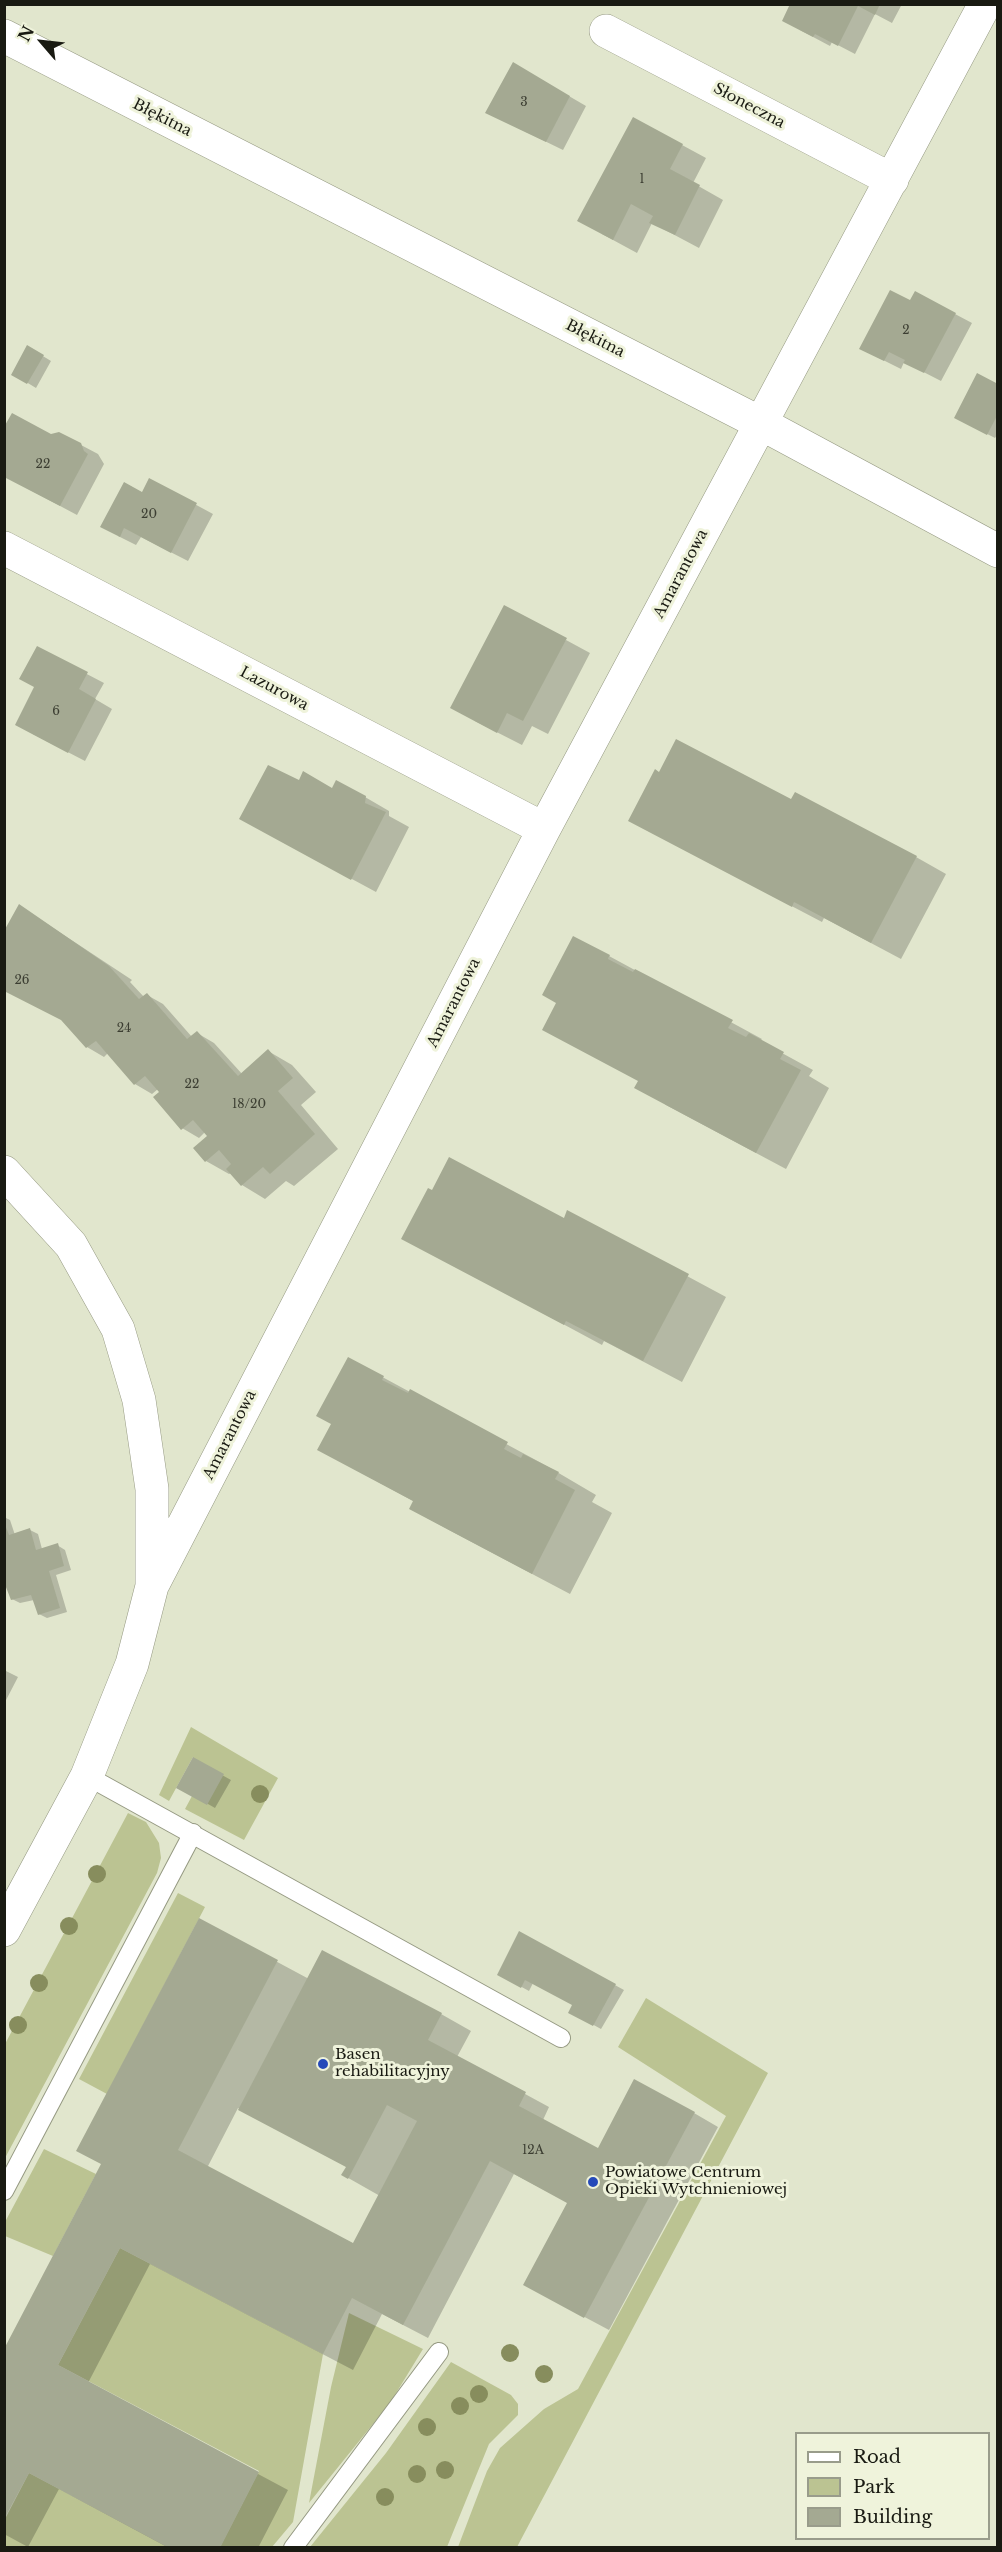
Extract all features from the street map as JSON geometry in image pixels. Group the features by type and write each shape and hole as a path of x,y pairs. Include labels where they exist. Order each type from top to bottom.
{"street":[{"path":"762,424 985,4"},
{"name":"Słoneczna","path":"606,31 892,180"},
{"name":"Błękitna","path":"4,36 762,424 998,551"},
{"name":"Amarantowa","path":"152,1586 544,829 762,424"},
{"name":"Lazurowa","path":"4,548 544,829"},
{"path":"4,1173 71,1245 118,1329 139,1400 152,1489 152,1586 132,1664 87,1776 4,1930"}],"lane":[{"path":"87,1776 561,2038"},
{"path":"4,2191 193,1833"},
{"path":"292,2547 439,2352"}],"green space":[{"path":"191,1727 278,1778 244,1840 185,1809 192,1796 193,1757 169,1801 159,1795"},
{"path":"128,1813 146,1822 159,1843 161,1858 157,1873 5,2158 5,2044"},
{"path":"178,1893 205,1907 107,2094 79,2079"},
{"path":"646,1998 768,2073 517,2547 458,2547 487,2471 500,2448 544,2409 578,2389 726,2116 618,2047"},
{"path":"44,2149 96,2174 53,2256 5,2236 5,2222"},
{"path":"120,2248 323,2354 293,2522 272,2547 220,2547 259,2471 58,2365"},
{"path":"349,2313 423,2349 390,2403 309,2503 331,2387"},
{"path":"451,2362 511,2395 518,2404 518,2415 489,2444 447,2547 310,2547 386,2453"},
{"path":"29,2473 169,2547 5,2548 5,2519"}],"building":[{"path":"790,4 880,4 875,15 858,6 838,46 815,34 813,37 782,21"},
{"path":"513,62 570,96 546,142 485,113"},
{"path":"633,117 683,144 670,169 700,185 675,235 649,223 653,216 631,204 613,240 577,221"},
{"path":"890,290 910,300 915,291 956,313 924,373 903,363 905,360 889,352 884,361 859,349"},
{"path":"27,345 44,355 27,384 11,375"},
{"path":"977,373 998,384 998,414 987,435 954,418"},
{"path":"12,413 51,434 59,432 81,443 88,454 60,506 4,477 4,427"},
{"path":"149,478 197,503 171,553 124,528 120,537 100,527 124,482 142,492"},
{"path":"504,605 567,638 523,721 507,713 497,733 450,708"},
{"path":"37,646 88,672 79,689 96,699 68,753 15,725 34,687 19,679"},
{"path":"676,739 791,799 795,792 917,856 871,943 794,902 792,907 628,821 655,769 659,772"},
{"path":"268,765 299,780 303,771 332,788 336,780 366,796 365,803 386,812 351,880 239,819"},
{"path":"19,904 109,966 139,999 147,993 187,1039 197,1031 238,1076 268,1049 293,1078 278,1091 315,1134 270,1174 263,1167 241,1186 226,1169 231,1164 219,1150 205,1162 193,1148 207,1136 193,1120 181,1130 153,1097 159,1092 145,1076 134,1085 96,1041 86,1048 61,1020 4,991 4,931"},
{"path":"573,936 610,955 608,959 633,972 635,969 733,1020 728,1028 746,1037 749,1033 784,1052 780,1059 801,1070 756,1153 634,1088 638,1081 542,1030 556,1003 542,995"},
{"path":"449,1157 564,1218 567,1210 689,1274 643,1361 566,1321 564,1325 401,1239 428,1188 432,1190"},
{"path":"348,1357 384,1376 382,1380 408,1393 410,1389 508,1442 504,1449 521,1458 523,1454 559,1472 555,1479 575,1490 532,1574 409,1509 413,1501 317,1450 331,1424 316,1416"},
{"path":"4,1522 9,1535 30,1528 36,1550 58,1543 64,1566 49,1571 60,1608 38,1615 31,1595 11,1600 4,1582"},
{"path":"193,1757 224,1774 207,1805 176,1788"},
{"path":"199,1918 278,1960 178,2150 353,2243 417,2121 387,2105 348,2179 341,2175 346,2167 238,2110 322,1950 442,2013 428,2040 526,2092 519,2106 598,2148 634,2079 695,2112 584,2318 523,2285 567,2203 490,2161 403,2325 352,2298 323,2354 120,2248 58,2365 259,2472 220,2548 169,2548 29,2473 4,2519 4,2349 101,2164 76,2151"},
{"path":"519,1931 616,1984 593,2026 568,2013 572,2005 525,1980 521,1988 497,1975"}],"place":[{"name":"Basen rehabilitacyjny","path":"323,2064"},
{"name":"Powiatowe Centrum Opieki Wytchnieniowej","path":"593,2182"}]}
